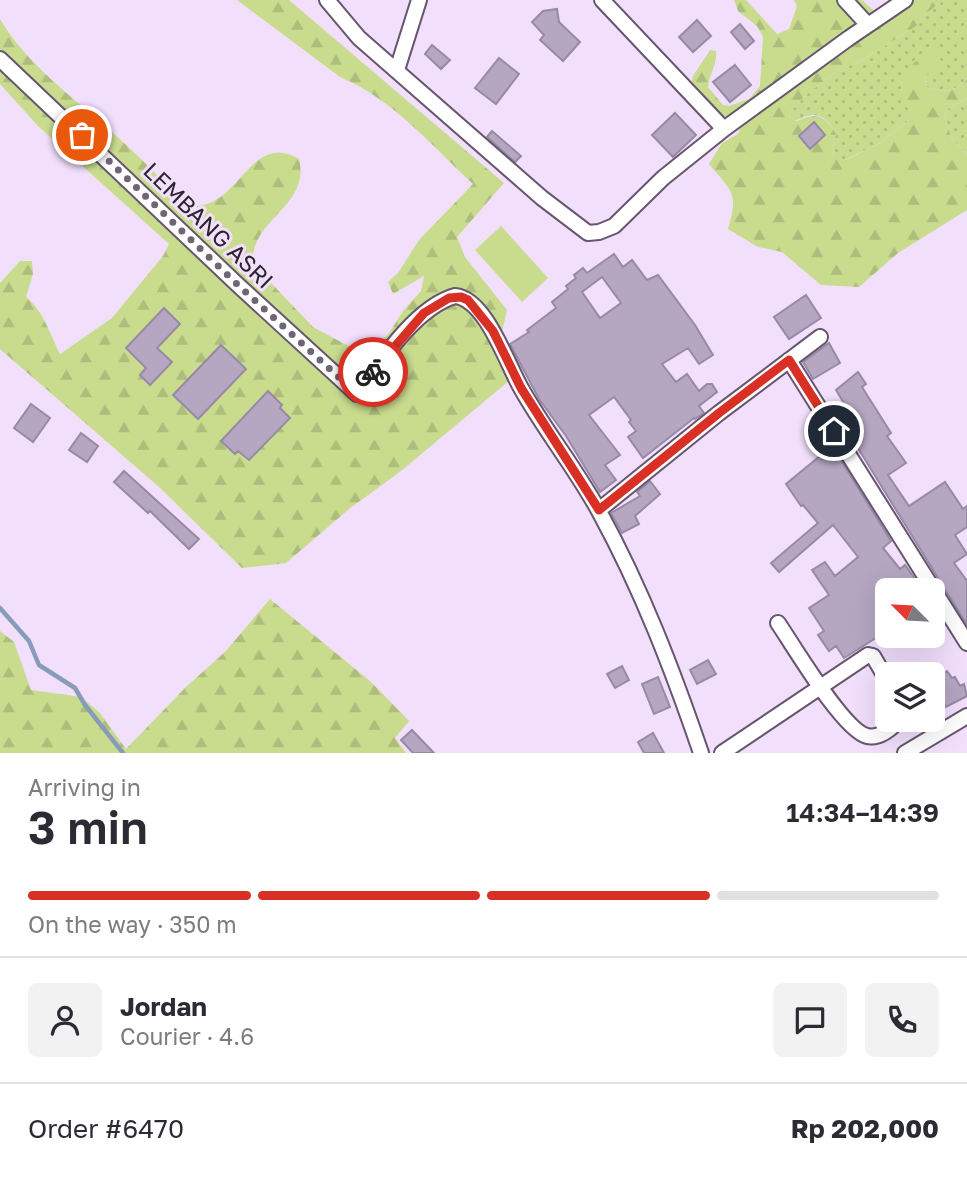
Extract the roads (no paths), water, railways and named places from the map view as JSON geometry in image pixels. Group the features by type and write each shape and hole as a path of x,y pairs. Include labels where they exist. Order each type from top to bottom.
{"street":[{"path":"327,0 359,38 541,198 587,233 614,226 663,178 724,128 905,0"},
{"path":"397,71 419,0"},
{"path":"602,0 724,128"},
{"path":"845,0 868,25"},
{"name":"LEMBANG ASRI","path":"0,59 357,394 417,320 435,305 449,298 461,297 475,307 493,331 521,388 599,510"},
{"path":"701,753 641,596 599,510 719,413 820,337"},
{"path":"789,360 967,643"},
{"path":"778,623 846,720 866,736 885,732"},
{"path":"722,753 870,654 875,662"},
{"path":"905,753 967,716"}],"waterway":[{"path":"0,608 29,641 39,665 75,688 123,753"}]}
